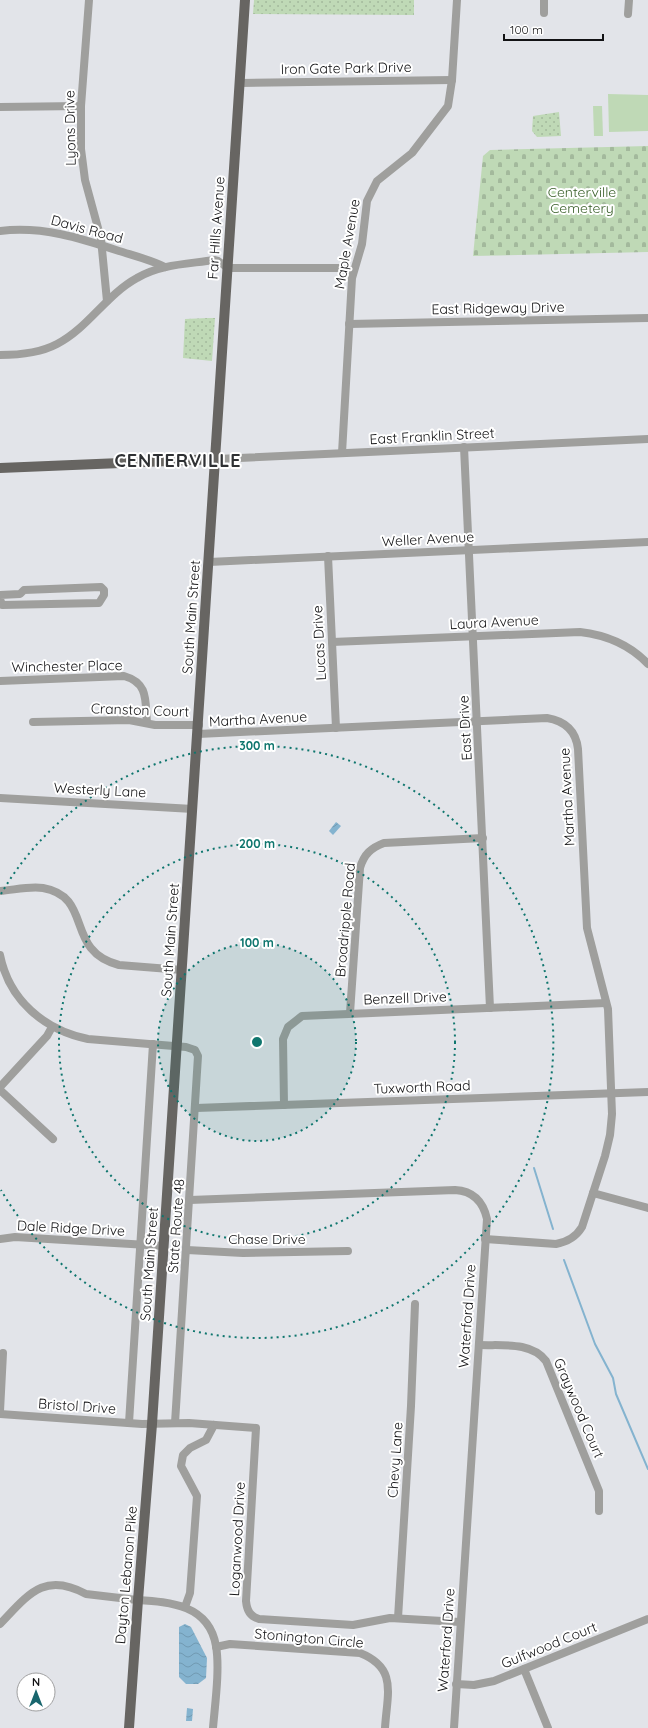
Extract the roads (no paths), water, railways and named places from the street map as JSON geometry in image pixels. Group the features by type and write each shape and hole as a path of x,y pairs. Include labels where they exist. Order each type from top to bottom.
{"main road":[{"name":"Far Hills Avenue","path":"217,459 221,357 245,0"},
{"path":"0,468 217,459"},
{"name":"South Main Street","path":"152,1424 217,459"},
{"name":"Dayton Lebanon Pike","path":"129,1728 152,1424"}],"street":[{"name":"Lyons Drive","path":"89,0 81,106 82,165 102,245 107,300"},
{"name":"Maple Avenue","path":"342,453 353,271 359,260 367,201 372,187 377,181 412,153 445,111 450,100 457,0"},
{"path":"544,0 544,13"},
{"path":"628,14 629,0"},
{"name":"Iron Gate Park Drive","path":"240,83 452,80"},
{"path":"0,107 81,106"},
{"name":"Davis Road","path":"0,231 23,229 50,231 102,245 165,267"},
{"path":"0,355 29,352 55,345 74,332 107,300 136,278 165,267 214,260 228,268 338,268 353,271"},
{"name":"East Ridgeway Drive","path":"349,324 648,318"},
{"name":"East Franklin Street","path":"217,459 648,439"},
{"name":"East Drive","path":"464,447 490,1008"},
{"name":"Weller Avenue","path":"209,562 648,542"},
{"name":"Lucas Drive","path":"328,556 336,728"},
{"path":"0,595 20,594 24,590 100,587 104,590 104,595 99,603 2,605 0,599"},
{"name":"Laura Avenue","path":"332,642 567,631 590,633 625,646 648,664"},
{"name":"Winchester Place","path":"0,681 124,676 135,679 145,691 146,723"},
{"name":"Martha Avenue","path":"198,730 336,728 547,718 566,725 576,737 578,749 587,928 606,1003 612,1114 610,1135 581,1229 575,1236 564,1242 556,1244 485,1239"},
{"name":"Cranston Court","path":"34,722 129,720 155,725 198,730"},
{"name":"Westerly Lane","path":"2,798 193,809"},
{"name":"Broadripple Road","path":"350,1013 360,868 366,854 376,846 384,843 483,838"},
{"path":"0,891 35,888 59,894 75,910 82,936 91,950 110,963 182,970"},
{"path":"0,955 2,974 22,1002 32,1013 52,1027 75,1036 88,1039 177,1046"},
{"name":"Benzell Drive","path":"284,1105 282,1045 284,1034 288,1027 297,1019 308,1014 606,1003"},
{"path":"0,1087 47,1036 52,1027"},
{"name":"South Main Street","path":"129,1423 153,1044"},
{"name":"State Route 48","path":"175,1423 196,1108 198,1056 195,1050 177,1046"},
{"path":"0,1090 53,1139"},
{"name":"Tuxworth Road","path":"196,1108 648,1092"},
{"name":"Waterford Drive","path":"190,1200 462,1190 474,1195 483,1205 487,1219 454,1728"},
{"path":"593,1193 648,1208"},
{"name":"Dale Ridge Drive","path":"0,1239 15,1237 164,1246"},
{"name":"Chase Drive","path":"187,1250 243,1253 348,1251"},
{"name":"Chevy Lane","path":"398,1618 411,1406 415,1304"},
{"name":"Graywood Court","path":"479,1345 526,1348 538,1352 546,1361 599,1491 600,1511"},
{"path":"0,1411 3,1353"},
{"name":"Bristol Drive","path":"0,1414 152,1424"},
{"name":"Loganwood Drive","path":"152,1424 175,1423 256,1428 246,1601 251,1615 259,1619 353,1625 398,1618 460,1622"},
{"path":"185,1607 190,1593 197,1496 181,1466 183,1455 190,1448 206,1440 214,1425"},
{"path":"0,1624 34,1591 45,1586 57,1584 66,1585 86,1594 168,1602 185,1607 197,1614 205,1623 210,1630 216,1647 214,1728"},
{"name":"Gulfwood Court","path":"456,1684 484,1684 648,1619"},
{"name":"Stonington Circle","path":"216,1647 230,1644 360,1653 372,1657 383,1668 388,1678 385,1728"},
{"path":"524,1669 548,1728"}],"water":[{"path":"336,822 341,826 333,835 329,831"},
{"path":"185,1624 191,1627 207,1658 206,1678 198,1684 186,1684 179,1677 179,1627"},
{"path":"187,1708 193,1709 192,1721 186,1721"}],"waterway":[{"path":"534,1168 553,1229"},
{"path":"564,1260 595,1344 613,1378 616,1394 648,1469"}],"district":[{"name":"CENTERVILLE","path":"178,461"}],"park label":[{"name":"Centerville Cemetery","path":"582,200"}]}
